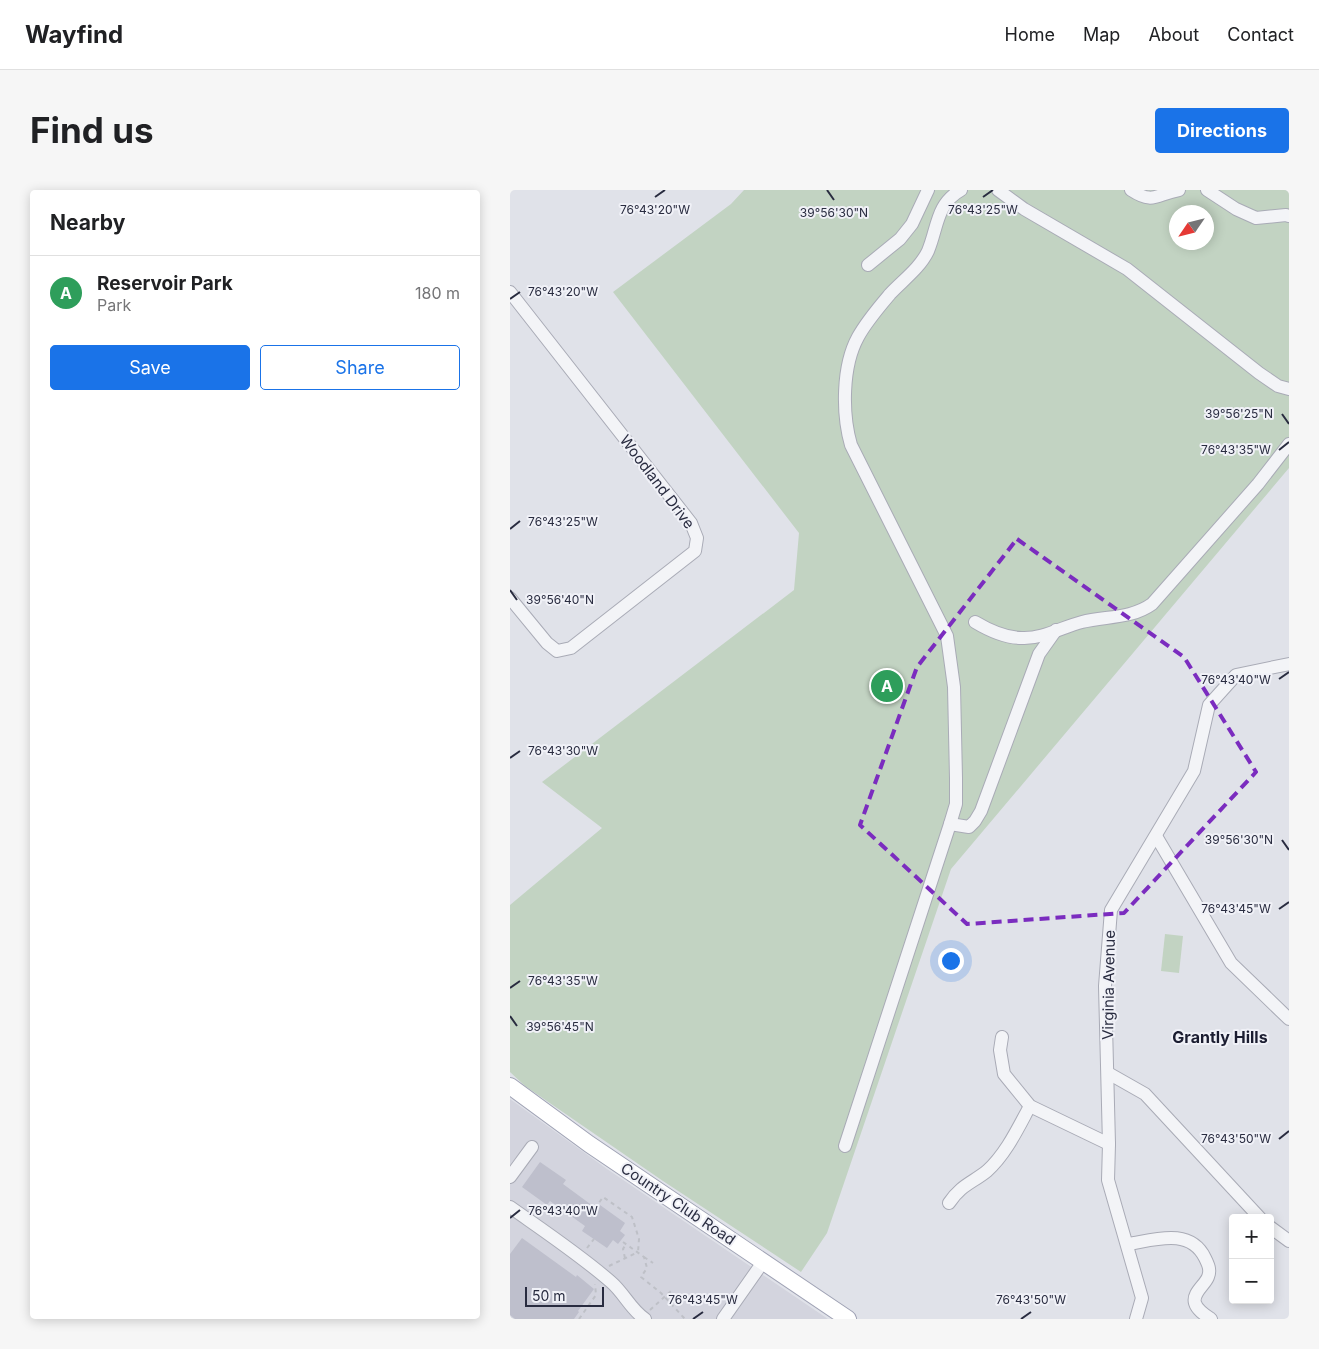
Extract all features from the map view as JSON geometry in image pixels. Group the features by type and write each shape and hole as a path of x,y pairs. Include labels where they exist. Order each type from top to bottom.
{"main road":[{"name":"Country Club Road","path":"510,1086 589,1144 848,1319"}],"street":[{"path":"868,266 900,239 912,224 928,190"},
{"path":"845,1146 956,804 954,687 947,636 851,445 846,427 845,409 847,371 851,351 857,337 927,252 942,209 950,196 961,190"},
{"path":"998,190 1024,209 1127,269 1259,373 1278,386 1289,389"},
{"path":"1131,190 1144,198 1158,197 1179,190"},
{"path":"1207,190 1236,209 1256,218 1289,216"},
{"name":"Woodland Drive","path":"510,292 691,523 697,538 695,551 571,648 557,651 547,643 510,598"},
{"path":"975,622 992,632 1024,639 1042,636 1083,622 1142,610 1152,604 1258,484 1289,444"},
{"path":"950,824 969,827 981,811 989,794 1039,654 1056,630"},
{"name":"Virginia Avenue","path":"1136,1319 1142,1298 1108,1180 1108,1073 1105,986 1111,910 1194,771 1209,704 1236,675 1289,664"},
{"path":"1156,836 1231,963 1289,1019"},
{"path":"1002,1037 1000,1050 1004,1074 1030,1106 1109,1144"},
{"path":"1108,1073 1145,1094 1256,1214"},
{"path":"949,1203 962,1187 988,1170 998,1159 1030,1106"},
{"path":"510,1177 532,1146"},
{"path":"510,1207 570,1249 610,1281 635,1311 647,1317"},
{"path":"1274,1230 1289,1241"},
{"path":"1128,1244 1169,1237 1184,1240 1199,1249 1207,1262 1210,1273 1208,1279 1196,1295 1195,1304 1198,1309 1211,1319"},
{"path":"723,1319 762,1262"}],"path":[{"path":"598,1208 596,1207 603,1197 632,1218 639,1239 638,1252"},
{"path":"585,1252 594,1239"},
{"path":"625,1258 623,1249 625,1242 653,1263"},
{"path":"612,1265 638,1252"},
{"path":"644,1257 647,1268 641,1277 665,1296 685,1319"},
{"path":"579,1319 596,1295 594,1278 601,1284"},
{"path":"647,1317 650,1311 670,1291"}],"highlighted area":[{"path":"1017,539 1184,657 1256,772 1124,913 967,924 860,825 917,667"}],"shaded area":[{"path":"510,1099 607,1169 828,1319 510,1319"}],"green space":[{"path":"744,190 1289,190 1289,468 951,869 827,1233 801,1272 663,1181 525,1086 510,1072 510,905 602,828 542,782 794,590 799,533 613,292 731,204"},
{"path":"1165,934 1183,936 1179,973 1161,971"}],"building":[{"path":"540,1162 566,1180 563,1184 597,1209 600,1205 625,1223 620,1231 625,1235 618,1244 613,1240 607,1248 582,1231 585,1226 550,1201 547,1205 522,1187"},
{"path":"522,1238 576,1277 577,1275 594,1289 574,1319 515,1319 510,1315 510,1254"}],"place":[{"name":"Reservoir Park","path":"887,686"}],"district":[{"name":"Grantly Hills","path":"1220,1037"}]}
